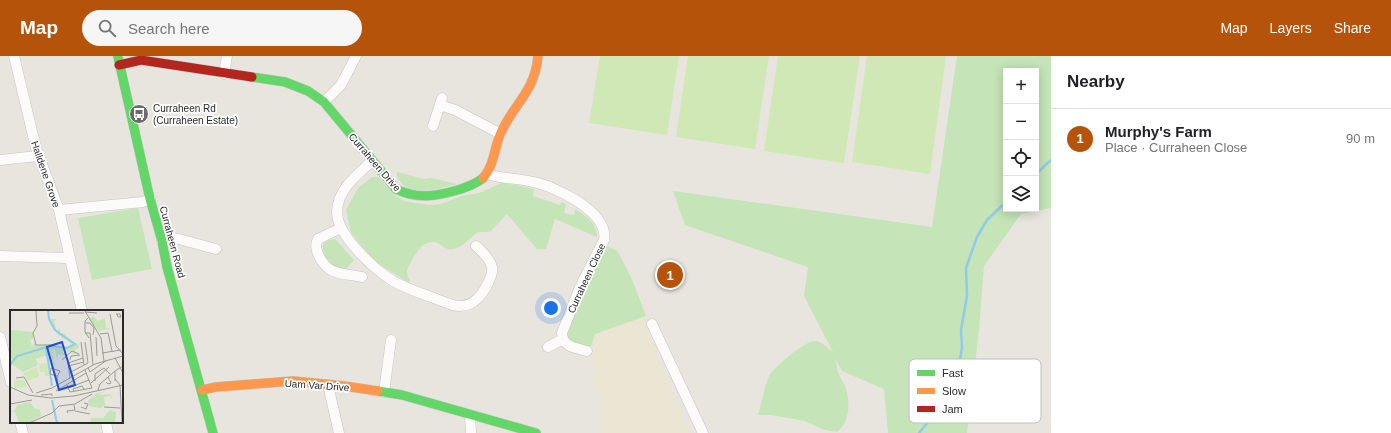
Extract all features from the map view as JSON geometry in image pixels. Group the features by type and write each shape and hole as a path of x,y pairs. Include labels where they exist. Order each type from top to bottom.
{"street":[{"name":"Halldene Grove","path":"14,56 38,156 59,210 82,310"},
{"path":"224,74 227,56"},
{"path":"324,102 341,85 356,56"},
{"path":"487,174 500,134 532,85 538,66 538,56"},
{"name":"Curraheen Drive","path":"118,61 141,60 224,74 285,82 308,91 324,102 396,189 404,194 417,197 428,197 447,193 480,182 487,174"},
{"name":"Curraheen Road","path":"118,61 167,267 202,390 212,433"},
{"path":"433,126 441,102 500,134"},
{"path":"0,160 38,156"},
{"path":"372,161 349,182 340,196 337,212 342,228 353,245 374,266 390,279 404,286 453,305 464,306 477,299 492,274 493,269 489,260 476,246"},
{"name":"Curraheen Close","path":"487,174 534,182 557,190 572,198 587,209 602,226 604,240 570,311 562,333 563,339"},
{"path":"59,210 143,202 150,199"},
{"path":"342,228 318,239 316,243 319,256 325,267 330,271 362,277"},
{"path":"162,241 175,238 216,249"},
{"path":"0,256 69,258"},
{"path":"652,324 703,433"},
{"path":"0,337 3,363 10,380"},
{"path":"548,347 563,339 569,346 587,351"},
{"path":"384,392 391,340"},
{"name":"Uam Var Drive","path":"202,390 216,387 293,381 384,392 402,395 536,433"},
{"path":"328,385 339,433"},
{"path":"470,415 471,433"},
{"path":"20,423 23,433"},
{"path":"106,423 108,433"}],"shaded area":[{"path":"643,317 689,433 599,433 599,394 591,384 596,369 590,360 596,332"}],"green space":[{"path":"600,56 679,56 667,135 589,123"},
{"path":"688,56 769,56 755,149 676,137"},
{"path":"778,56 860,56 844,163 764,151"},
{"path":"867,56 946,56 930,174 852,162"},
{"path":"957,56 1051,56 1051,208 1039,210 1039,68 1003,68 1003,212 1031,212 1021,214 984,266 976,359 909,359 909,423 968,423 967,433 888,433 884,389 842,371 835,358 838,372 847,392 849,405 845,423 837,432 824,430 805,421 771,415 758,415 769,376 783,361 805,345 815,341 823,344 833,352 804,296 808,267 685,225 673,191 932,227"},
{"path":"397,172 424,179 432,178 457,184 425,191 412,189 402,184 397,177"},
{"path":"372,177 378,177 396,196 404,201 430,205 441,204 462,196 479,193 502,183 534,189 533,196 560,205 561,202 566,204 564,213 574,215 575,209 583,214 593,224 597,232 597,237 555,219 546,249 537,249 507,214 490,232 478,232 457,248 447,249 434,242 423,245 415,254 407,270 407,275 410,280 409,283 376,262 351,232 346,210 358,188"},
{"path":"138,208 152,269 92,280 78,218"},
{"path":"335,239 354,260 346,269 341,269 332,265 328,262 324,254 323,244 329,240"},
{"path":"606,246 616,250 619,254 631,277 646,316 595,334 591,347 571,343 566,333 580,295"}],"waterway":[{"path":"1039,171 1051,160"},
{"path":"960,359 962,347 961,330 967,296 966,268 977,237 987,220 1003,205"},
{"path":"919,433 927,423"}],"traffic: fast":[{"path":"118,57 167,267 213,433"},
{"path":"252,77 285,82 308,91 324,102 396,189 412,195 420,196 444,194 461,189 483,178"},
{"path":"378,391 402,395 536,433"}],"traffic: slow":[{"path":"483,178 487,173 498,140 505,125 528,89 536,69 538,56"},
{"path":"202,390 216,387 293,381 378,391"}],"traffic: jam":[{"path":"119,65 141,60 252,77"}],"place":[{"name":"Curraheen Rd (Curraheen Estate)","path":"139,114"},
{"name":"Murphy's Farm","path":"670,275"}]}
